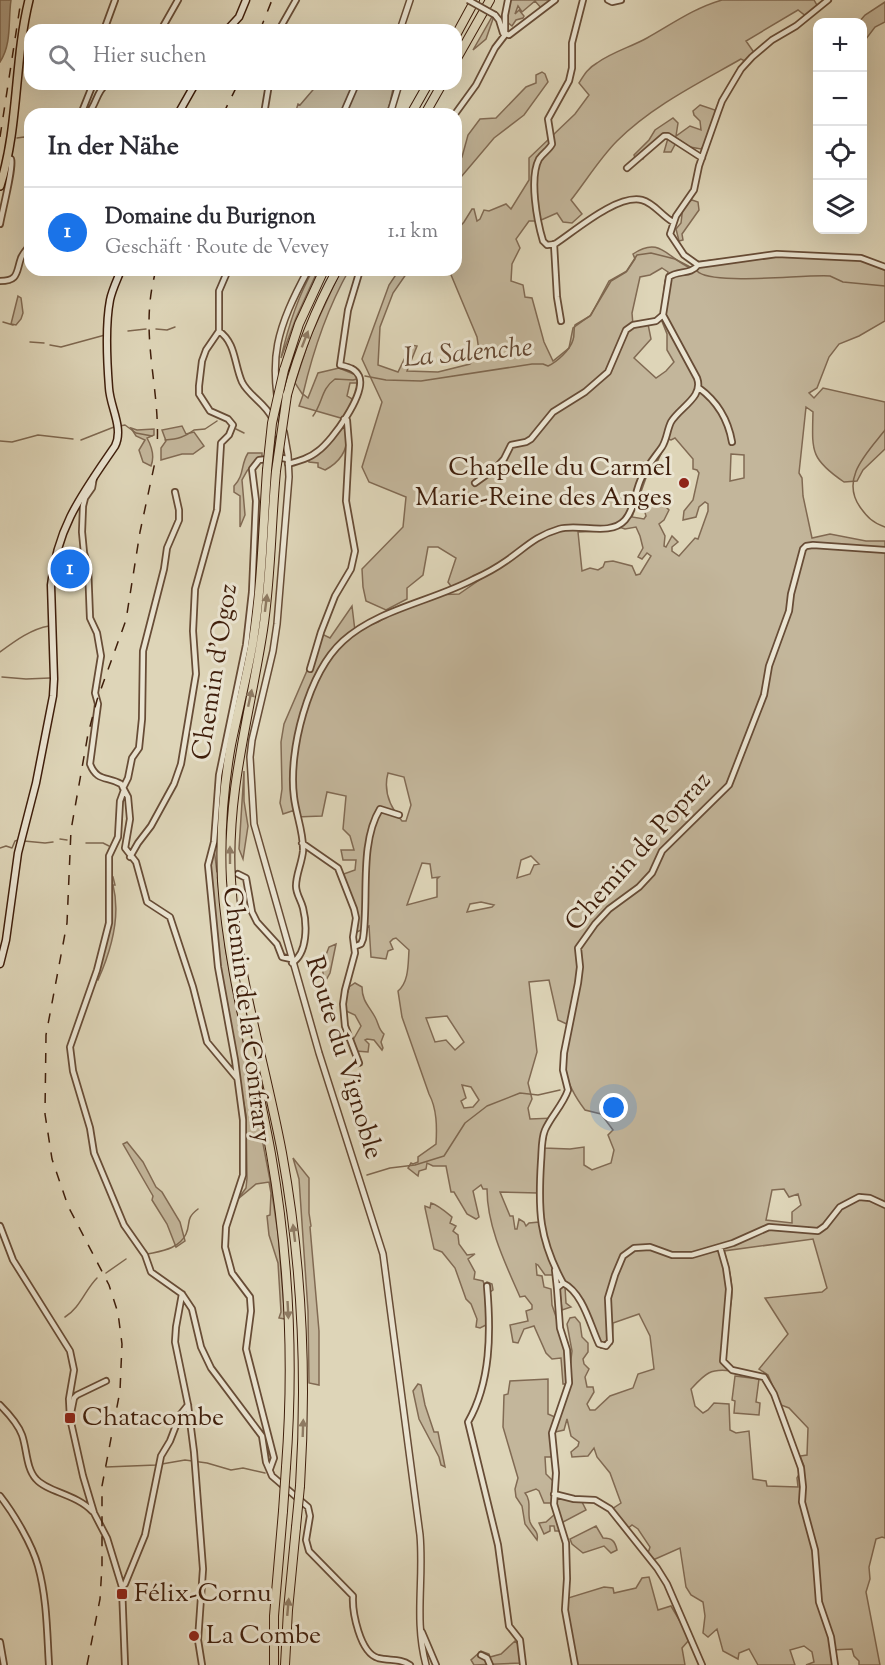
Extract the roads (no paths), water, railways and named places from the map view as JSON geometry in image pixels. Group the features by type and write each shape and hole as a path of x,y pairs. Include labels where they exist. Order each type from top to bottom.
{"highway":[{"path":"462,24 475,0"},
{"path":"462,49 490,0"},
{"path":"414,108 425,90"},
{"path":"428,108 439,90"},
{"path":"285,1665 300,1486 303,1356 295,1243 282,1151 245,984 232,901 231,818 242,735 258,661 269,580 272,423 284,370 299,324 321,276"},
{"path":"273,1665 274,1616 289,1416 290,1338 283,1243 271,1152 229,946 222,879 223,816 231,748 252,645 259,595 271,470 288,395 304,339 334,276"}],"main road":[{"path":"0,186 8,158 23,28 29,0"},
{"path":"233,24 246,0"},
{"path":"181,108 192,90"},
{"path":"0,964 6,940 18,853 40,766 53,696 51,585 53,570 61,539 74,507 115,446 119,436 109,393 108,326 110,301 119,276"}],"street":[{"path":"106,24 115,0"},
{"path":"164,24 178,0"},
{"path":"282,24 296,0"},
{"path":"402,24 410,0"},
{"path":"468,0 495,15 500,20 505,36"},
{"path":"505,36 508,0"},
{"path":"459,108 476,85 495,48 505,36 513,33 555,0"},
{"path":"583,0 572,43 570,74 564,92 548,119 552,144 540,158 536,169 535,206 543,241 547,245 554,244 607,208 632,200 646,201 672,222"},
{"path":"608,0 614,2 621,0"},
{"path":"698,264 684,255 670,234 672,222 694,190 702,158 722,101 741,69 752,57 828,0"},
{"path":"83,108 91,90"},
{"path":"92,108 100,90"},
{"path":"265,108 268,90"},
{"path":"346,108 353,90"},
{"path":"392,108 397,90"},
{"path":"627,168 664,136 668,136 702,158"},
{"path":"0,224 13,165 11,159 8,158"},
{"path":"554,244 556,297 561,321"},
{"path":"0,281 10,280 15,276 24,253"},
{"path":"732,442 727,419 713,400 699,388 697,378 663,315 669,277 674,273 690,272 698,264 777,254 861,258 885,267"},
{"path":"130,857 151,826 174,784 181,764 196,674 193,631 195,589 217,510 221,443 232,430 233,425 228,419 210,411 199,394 202,361 206,350 219,331 219,291 225,276"},
{"name":"Route du Vignoble","path":"305,276 283,323 274,359 276,395 288,461 288,485 277,624 250,757 254,824 319,1053 383,1254 422,1553 419,1619 420,1641 426,1665"},
{"path":"288,461 318,452 335,433 356,400 360,380 354,369 340,365 348,310 358,276"},
{"path":"475,483 496,468 511,445 531,439 553,412 585,392 608,372 626,330 633,326 656,321 663,315"},
{"path":"219,331 228,337 242,383 271,415 274,452 277,459"},
{"path":"292,961 300,956 305,936 303,909 296,888 303,853 292,771 303,716 318,676 330,656 342,641 359,629 385,616 472,581 507,560 542,534 564,527 602,528 622,523 630,512 642,477 666,441 672,421 699,388"},
{"path":"310,669 321,632 335,597 351,569 355,551 346,501 350,435 347,420 344,419"},
{"name":"Chemin d'Ogoz","path":"209,875 219,775 244,655 252,592 256,501 252,469 259,460 288,461"},
{"path":"94,477 92,488 85,498 82,515 84,553 88,566 90,618 97,633 101,656 95,693 98,704 97,715 89,758 93,773 101,778 116,781 128,797 130,819 125,848 136,862 147,902 170,917 193,987 207,1042 238,1079"},
{"path":"175,492 179,520 167,549 165,568 143,651 142,719 139,748 132,759 120,801 118,837 109,861 109,923 97,970 72,1037 70,1051 73,1071 90,1128 94,1153 130,1236 145,1255 151,1272 182,1294 192,1309 201,1347 213,1372 240,1404 262,1437 266,1462 273,1479 308,1507 310,1514 306,1536 308,1548 353,1596 358,1630 368,1651 379,1658 405,1661 410,1665"},
{"name":"Chemin de Popraz","path":"720,1247 686,1256 672,1255 650,1247 634,1248 628,1251 615,1275 608,1298 610,1341 606,1346 599,1344 582,1305 569,1286 563,1283 554,1267 543,1238 540,1216 542,1147 545,1130 568,1090 563,1070 564,1053 578,983 580,967 578,948 609,909 639,887 652,873 662,851 729,785 764,695 769,666 789,611 803,549 813,545 885,550"},
{"path":"356,946 361,944 363,939 368,855 374,823 380,809 399,815"},
{"path":"302,843 338,868 351,898 356,918 353,938 356,946 343,1004 345,1026 359,1063"},
{"name":"Chemin de la Confrary","path":"238,874 246,878 248,901 255,918 277,944 282,957 292,961"},
{"name":"Chemin de la Confrary","path":"209,875 218,967 243,1120 244,1166 226,1227 225,1247 232,1273 250,1297 251,1311 246,1349 274,1458 270,1469"},
{"path":"834,1665 831,1637 819,1602 815,1550 802,1502 801,1468 792,1449 785,1420 764,1377 732,1370 723,1362 729,1289 720,1247 769,1227 818,1231 840,1208 859,1197 870,1198 885,1205"},
{"path":"0,1226 13,1260 70,1351 74,1370 69,1400 70,1418 80,1466 94,1513 107,1538 122,1587 125,1665"},
{"name":"Chemin de Popraz","path":"554,1267 560,1328 567,1350 569,1383 552,1433 556,1473 554,1494 555,1511 566,1543 565,1610 575,1665"},
{"path":"557,1288 563,1283"},
{"path":"487,1286 490,1334 482,1388 476,1410 468,1422 498,1545 510,1630 520,1640 522,1665"},
{"path":"182,1294 175,1342 188,1405 194,1452 202,1553 198,1640 202,1665"},
{"path":"70,1418 77,1395 106,1381"},
{"path":"0,1405 22,1435 30,1469 38,1482 79,1499 94,1513"},
{"path":"122,1587 145,1535 161,1456 170,1441 180,1415 188,1405"},
{"path":"554,1494 574,1499 595,1500 610,1509 668,1584 702,1665"},
{"path":"0,1496 21,1529 39,1567 46,1615 49,1665"},
{"path":"419,1619 436,1665"},
{"path":"0,1642 4,1665"},
{"path":"481,1655 487,1658 490,1665"}],"waterway":[{"path":"17,138 24,137"},
{"name":"La Salenche","path":"365,376 386,380 421,381 532,364 548,366 566,352 573,340 575,325 590,316 611,281 626,272 637,255 651,253 675,259 692,268"},
{"name":"La Salenche","path":"697,271 720,278 739,279 830,276 843,282 885,286"},
{"path":"3,322 13,325"},
{"path":"156,329 167,330 175,327"},
{"path":"128,331 146,329"},
{"path":"50,345 61,347 105,335"},
{"path":"30,342 44,343"},
{"name":"La Salenche","path":"313,416 330,383 335,379 357,379"},
{"name":"La Salenche","path":"165,440 181,437 194,430 205,429 217,421"},
{"name":"La Salenche","path":"120,426 125,425 136,433 152,436"},
{"name":"La Salenche","path":"81,440 114,427"},
{"name":"La Salenche","path":"236,429 244,433"},
{"name":"La Salenche","path":"885,430 858,466 853,486 855,496 863,511 874,522 885,527"},
{"name":"La Salenche","path":"0,441 12,442 38,435 73,439"},
{"path":"0,652 30,633 49,626"},
{"path":"2,677 50,678"},
{"path":"60,839 67,840"},
{"path":"0,848 6,846 12,848 18,840"},
{"path":"24,841 53,842"},
{"path":"86,843 103,843 109,846"},
{"path":"367,1175 444,1156 465,1123 487,1106 520,1093 538,1095 560,1090"},
{"path":"148,1254 179,1243 186,1234 191,1216 198,1209"},
{"path":"106,1273 126,1259"},
{"path":"65,1317 75,1309 97,1278"},
{"path":"106,1467 156,1465 185,1460 231,1470 243,1468 265,1473"}],"tunnel":[{"path":"209,875 238,874"}],"railway":[{"path":"0,137 21,0"},
{"path":"262,24 272,0"},
{"path":"226,108 235,90"},
{"path":"155,276 151,293 149,338 156,403 157,448"},
{"path":"87,1665 100,1599 102,1486 120,1391 122,1344 118,1313 109,1285 68,1206 52,1159 45,1114 46,1035 67,923 71,830 88,734 97,700 126,620 140,532 155,462"}],"place":[{"name":"Chapelle du Carmel Marie-Reine des Anges","path":"684,483"},
{"name":"Domaine du Burignon","path":"70,569"},
{"name":"Chatacombe","path":"70,1418"},
{"name":"Félix-Cornu","path":"122,1594"},
{"name":"La Combe","path":"194,1636"}]}
